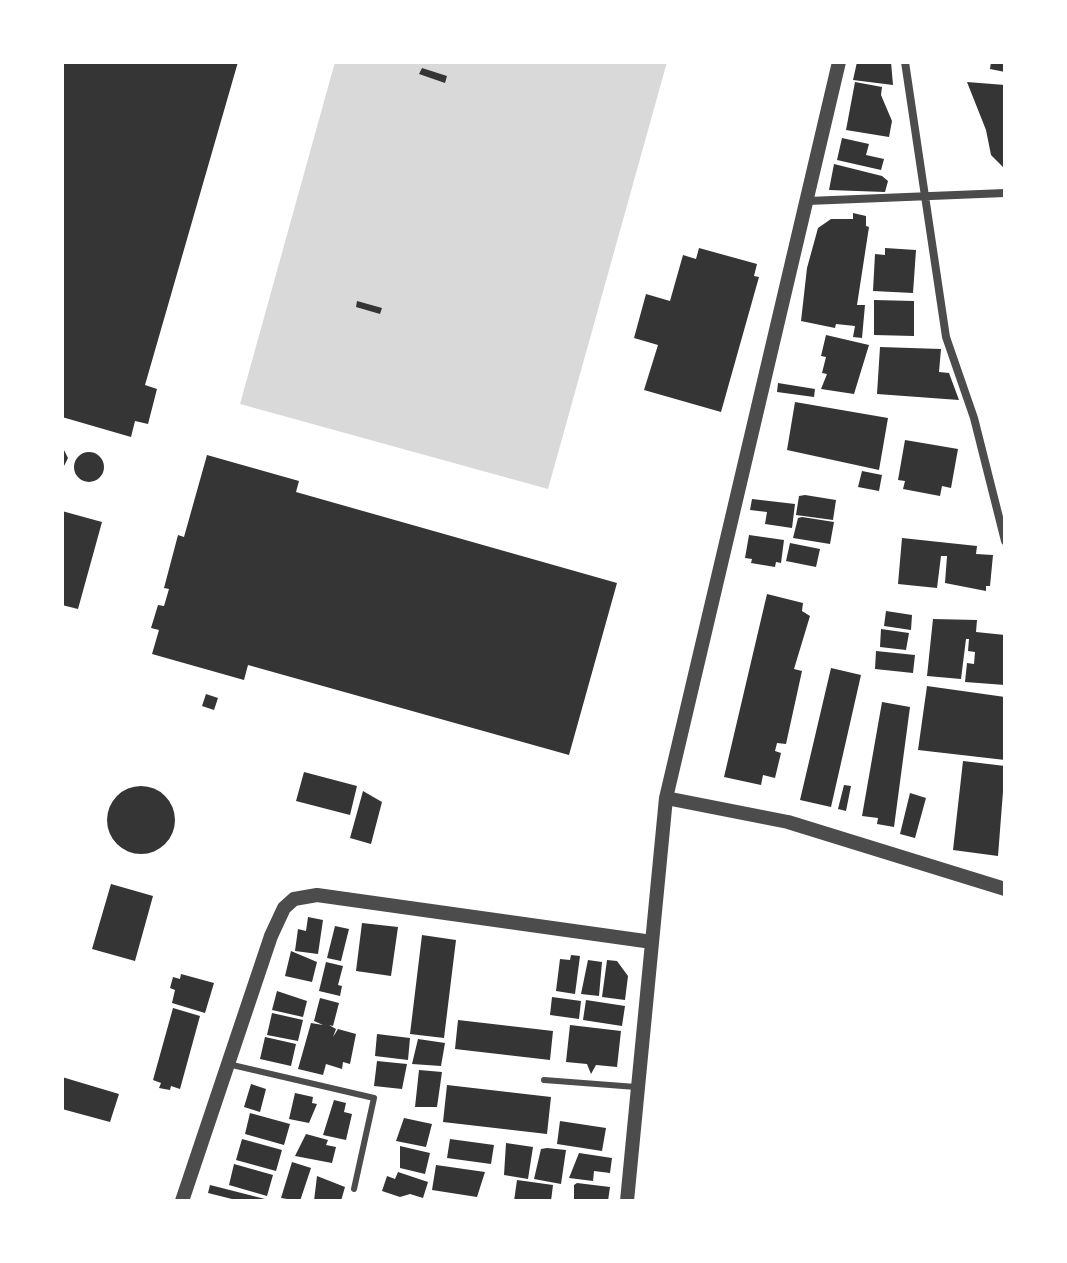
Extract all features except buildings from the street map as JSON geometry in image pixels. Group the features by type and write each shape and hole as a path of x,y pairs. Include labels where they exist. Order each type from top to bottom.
{"street":[{"path":"627,1201 666,798 839,62"},
{"path":"905,62 946,337 974,418 1005,541"},
{"path":"808,201 1005,193"},
{"path":"666,798 788,822 1005,889"},
{"path":"182,1201 277,920 284,908 302,895 652,942"}],"lane":[{"path":"228,1064 374,1098 354,1189"},
{"path":"544,1080 638,1087"}],"shaded area":[{"path":"335,62 667,62 548,489 240,404"}]}
